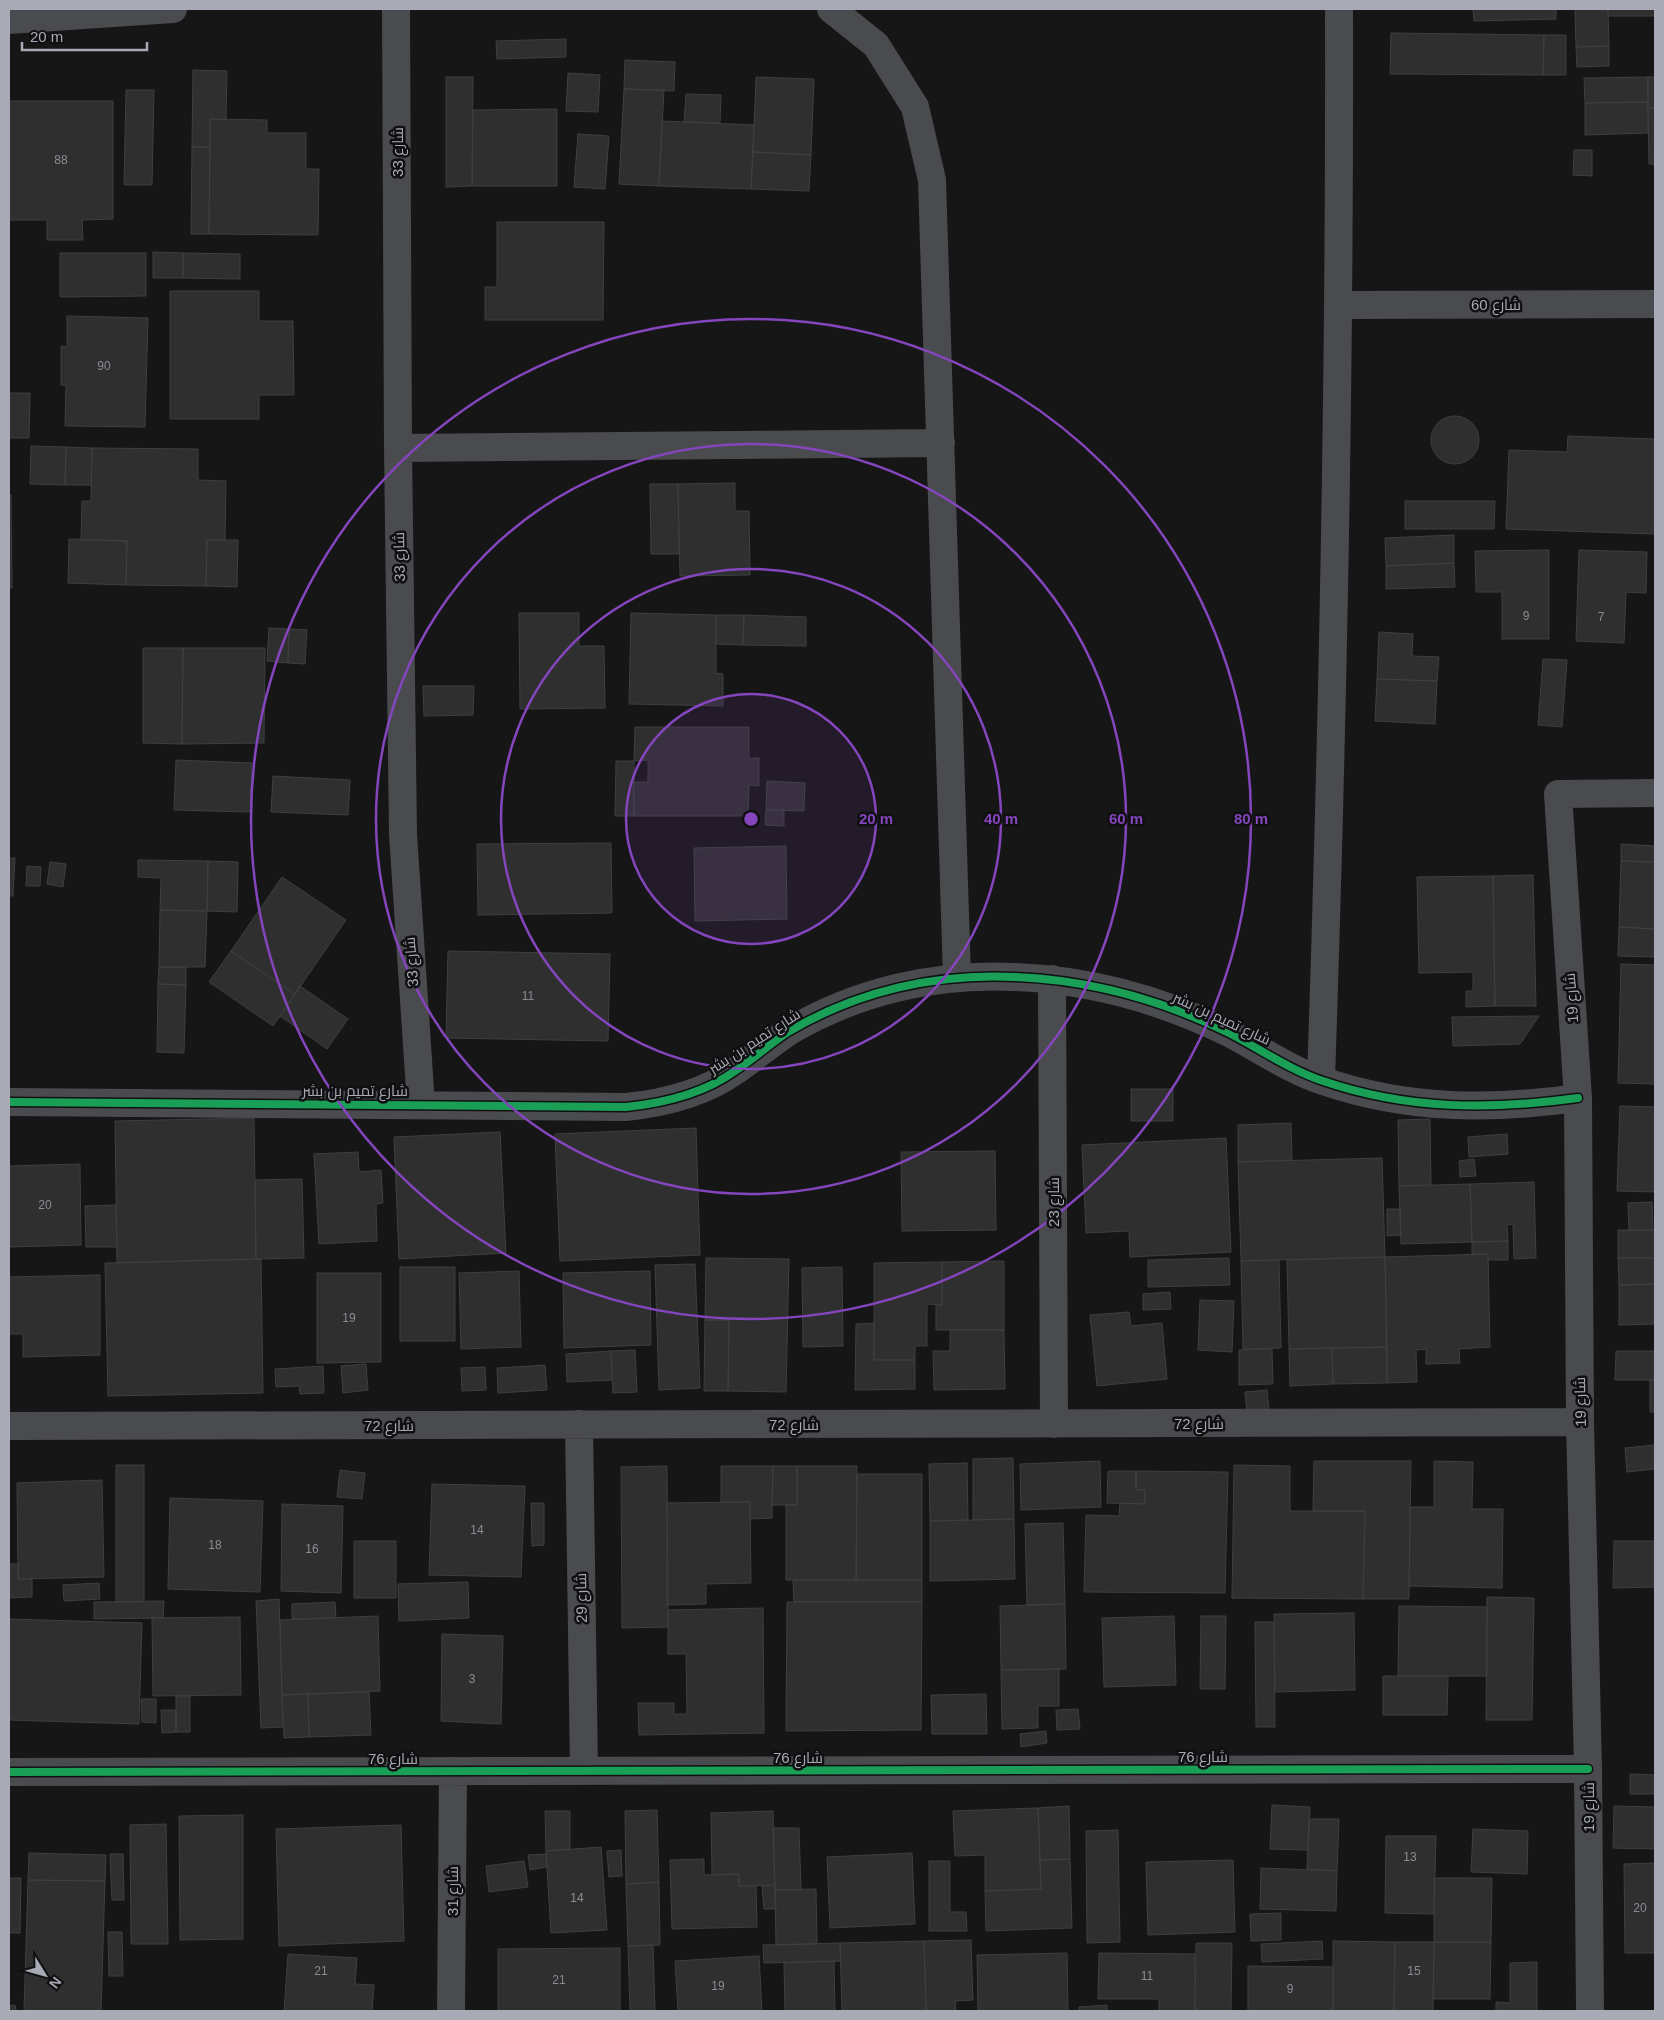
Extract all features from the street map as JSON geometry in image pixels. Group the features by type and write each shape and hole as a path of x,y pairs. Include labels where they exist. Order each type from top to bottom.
{"street":[{"path":"9,20 173,9"},
{"name":"شارع 33","path":"396,9 398,448 403,834 421,1105"},
{"path":"831,9 876,45 915,107 932,180 957,978"},
{"path":"1321,1080 1331,796 1338,305 1338,9"},
{"name":"شارع 60","path":"1338,305 1655,304"},
{"path":"398,448 941,443"},
{"name":"شارع 19","path":"1590,2011 1588,1770 1580,1422 1578,1098 1558,794 1655,793"},
{"name":"شارع تميم بن بشر","path":"9,1102 626,1107 662,1102 708,1087 734,1073 787,1033 852,1000 904,986 957,978 1013,976 1052,980 1124,992 1177,1010 1321,1080 1369,1094 1420,1103 1473,1107 1526,1105 1578,1098"},
{"name":"شارع 23","path":"1052,980 1054,1424"},
{"name":"شارع 72","path":"9,1426 1580,1422"},
{"name":"شارع 29","path":"579,1424 584,1771"},
{"name":"شارع 76","path":"9,1772 1588,1770"},
{"name":"شارع 31","path":"451,2011 453,1771"}],"building":[{"path":"1473,9 1556,9 1556,19 1474,21"},
{"path":"1575,9 1608,9 1609,46 1576,47"},
{"path":"1608,9 1655,9 1655,16 1608,16"},
{"path":"1391,33 1544,35 1543,75 1390,74"},
{"path":"1544,35 1566,35 1566,75 1543,75"},
{"path":"566,39 566,57 497,59 496,41"},
{"path":"1609,46 1609,66 1577,67 1576,47"},
{"path":"625,60 675,62 674,91 624,89"},
{"path":"193,70 227,71 226,120 210,119 210,147 192,147"},
{"path":"568,73 600,75 598,112 566,111"},
{"path":"446,77 473,77 472,186 446,187"},
{"path":"756,77 814,79 811,155 753,152"},
{"path":"1648,77 1648,102 1585,103 1584,78"},
{"path":"1648,77 1655,77 1655,108 1648,108"},
{"path":"624,89 664,90 659,186 619,184"},
{"path":"126,90 154,90 152,185 124,185"},
{"path":"686,94 721,95 720,123 684,122"},
{"path":"9,101 113,101 113,219 82,220 83,240 47,240 47,220 9,220"},
{"path":"1648,102 1648,133 1585,135 1585,103"},
{"path":"1648,108 1655,108 1655,164 1649,164"},
{"path":"557,109 557,186 472,186 473,110"},
{"path":"210,119 267,120 267,133 306,133 306,169 319,169 318,235 209,234"},
{"path":"662,121 754,125 751,189 659,186"},
{"path":"578,134 609,136 605,189 574,187"},
{"path":"192,147 210,147 209,234 191,234"},
{"path":"1574,150 1592,150 1592,176 1573,175"},
{"path":"753,152 811,155 809,191 751,189"},
{"path":"497,222 604,222 603,320 485,320 485,287 497,287"},
{"path":"153,252 183,253 183,278 153,278"},
{"path":"60,253 146,253 146,296 60,297"},
{"path":"183,253 240,254 240,279 183,278"},
{"path":"170,291 259,291 259,321 293,321 294,395 259,395 259,419 170,419"},
{"path":"67,316 148,318 145,427 65,426 66,385 61,385 61,346 67,347"},
{"path":"9,393 30,393 29,438 9,438"},
{"path":"1450,416 1460,416 1472,423 1479,435 1479,445 1472,457 1460,464 1450,464 1442,460 1435,453 1431,445 1431,435 1435,427 1442,420"},
{"path":"1568,436 1655,439 1655,534 1506,529 1509,450 1567,452"},
{"path":"31,446 66,447 65,485 30,484"},
{"path":"66,447 92,448 91,485 65,485"},
{"path":"92,448 198,449 198,480 226,481 225,540 207,540 206,586 126,585 127,541 81,540 82,501 91,501"},
{"path":"735,483 735,511 749,511 750,575 680,576 678,484"},
{"path":"650,484 678,484 679,554 651,554"},
{"path":"9,495 11,495 12,588 9,588"},
{"path":"1405,501 1495,501 1494,529 1405,529"},
{"path":"1454,535 1454,563 1386,566 1385,538"},
{"path":"69,539 127,541 126,585 68,583"},
{"path":"207,540 238,540 237,587 206,586"},
{"path":"1549,550 1549,639 1502,639 1502,592 1476,592 1475,551"},
{"path":"1579,550 1647,552 1646,593 1626,592 1624,643 1576,641"},
{"path":"1454,563 1455,587 1386,589 1386,566"},
{"path":"519,613 579,613 579,646 604,646 605,708 520,709"},
{"path":"631,613 716,615 716,673 723,674 723,706 629,704"},
{"path":"716,615 744,615 743,645 716,644"},
{"path":"744,615 806,617 806,646 743,645"},
{"path":"269,628 289,629 288,663 267,661"},
{"path":"289,629 307,630 305,664 288,663"},
{"path":"1379,632 1413,634 1412,656 1439,657 1437,681 1377,679"},
{"path":"143,648 183,648 182,744 143,743"},
{"path":"183,648 265,648 264,743 182,744"},
{"path":"1543,659 1567,660 1562,727 1538,725"},
{"path":"1377,679 1437,681 1435,724 1375,721"},
{"path":"423,686 474,686 473,715 424,716"},
{"path":"635,727 749,727 749,758 759,758 759,786 749,785 748,816 634,816 633,782 648,782 648,760 634,761"},
{"path":"176,760 252,763 250,812 174,810"},
{"path":"616,761 634,761 634,816 615,816"},
{"path":"273,776 350,780 348,815 271,812"},
{"path":"767,781 805,783 804,811 766,810"},
{"path":"766,810 784,810 784,826 765,825"},
{"path":"611,843 612,913 478,915 477,844"},
{"path":"1621,844 1655,846 1655,862 1621,861"},
{"path":"786,846 787,919 695,921 694,848"},
{"path":"9,858 15,858 13,896 9,896"},
{"path":"138,860 208,861 207,911 160,910 161,878 138,877"},
{"path":"208,861 238,862 237,912 207,911"},
{"path":"1621,861 1655,862 1655,929 1619,927"},
{"path":"50,862 66,864 63,887 47,884"},
{"path":"27,866 41,867 40,886 26,886"},
{"path":"1533,875 1536,1006 1495,1006 1493,876"},
{"path":"1493,876 1495,1006 1466,1007 1466,991 1473,991 1473,972 1419,973 1417,877"},
{"path":"282,877 346,920 295,994 231,951"},
{"path":"160,910 207,911 205,967 159,967"},
{"path":"1619,927 1655,929 1654,957 1618,956"},
{"path":"231,951 295,994 273,1026 209,982"},
{"path":"448,951 610,954 608,1041 446,1038"},
{"path":"1621,964 1655,965 1655,1084 1618,1083"},
{"path":"159,967 186,967 186,985 158,984"},
{"path":"158,984 186,985 184,1053 157,1052"},
{"path":"300,986 348,1019 327,1049 280,1016"},
{"path":"1539,1016 1520,1044 1453,1046 1452,1017"},
{"path":"1131,1089 1173,1089 1173,1121 1131,1121"},
{"path":"1620,1106 1655,1107 1655,1192 1617,1191"},
{"path":"254,1118 256,1259 117,1263 115,1121"},
{"path":"1430,1119 1431,1185 1399,1186 1398,1120"},
{"path":"1291,1123 1292,1160 1238,1162 1238,1125"},
{"path":"696,1128 700,1255 560,1261 555,1134"},
{"path":"500,1132 506,1253 399,1259 394,1137"},
{"path":"1507,1134 1508,1154 1469,1157 1468,1137"},
{"path":"1226,1138 1231,1252 1130,1257 1129,1231 1086,1233 1082,1145"},
{"path":"995,1151 996,1230 902,1231 901,1152"},
{"path":"358,1152 359,1172 381,1170 383,1203 376,1204 377,1241 319,1244 314,1154"},
{"path":"1382,1158 1385,1257 1241,1261 1238,1162"},
{"path":"1474,1159 1476,1176 1460,1177 1459,1161"},
{"path":"80,1164 81,1245 9,1247 9,1166"},
{"path":"302,1179 304,1258 256,1259 255,1180"},
{"path":"1534,1182 1536,1258 1514,1259 1513,1224 1507,1225 1508,1241 1472,1242 1470,1184"},
{"path":"1470,1184 1472,1242 1401,1244 1399,1186"},
{"path":"1652,1202 1653,1230 1629,1230 1628,1203"},
{"path":"116,1205 117,1247 86,1247 85,1206"},
{"path":"1387,1209 1400,1209 1401,1235 1387,1236"},
{"path":"1618,1230 1655,1230 1655,1258 1618,1258"},
{"path":"1508,1241 1508,1260 1488,1260 1488,1254 1472,1254 1472,1242"},
{"path":"1488,1254 1490,1347 1459,1349 1460,1363 1426,1364 1426,1349 1416,1350 1417,1382 1387,1383 1385,1257"},
{"path":"1385,1257 1387,1347 1289,1349 1287,1260"},
{"path":"706,1258 789,1259 786,1392 728,1391 729,1320 705,1320"},
{"path":"1229,1258 1230,1285 1148,1287 1148,1260"},
{"path":"1618,1258 1655,1258 1655,1284 1619,1285"},
{"path":"261,1259 263,1393 108,1396 105,1263"},
{"path":"1279,1260 1281,1348 1243,1349 1241,1261"},
{"path":"1004,1261 1004,1330 936,1330 936,1305 942,1305 942,1262"},
{"path":"942,1262 942,1305 927,1304 927,1346 915,1346 915,1360 874,1360 874,1263"},
{"path":"695,1264 700,1388 659,1390 655,1265"},
{"path":"400,1267 455,1267 455,1341 400,1341"},
{"path":"842,1267 843,1346 803,1347 802,1268"},
{"path":"519,1271 521,1347 461,1349 459,1273"},
{"path":"650,1271 651,1345 564,1348 563,1273"},
{"path":"317,1273 381,1273 381,1362 317,1363"},
{"path":"100,1275 100,1355 23,1357 23,1334 9,1334 9,1277"},
{"path":"1655,1284 1655,1324 1619,1325 1619,1285"},
{"path":"1170,1292 1171,1309 1143,1310 1143,1294"},
{"path":"1200,1300 1234,1301 1232,1352 1198,1350"},
{"path":"1129,1312 1131,1326 1162,1323 1167,1379 1097,1386 1090,1315"},
{"path":"705,1320 729,1320 728,1391 704,1391"},
{"path":"874,1323 874,1360 915,1360 915,1389 855,1390 856,1324"},
{"path":"950,1330 1004,1330 1005,1389 934,1390 933,1351 950,1351"},
{"path":"1387,1347 1387,1383 1333,1384 1332,1348"},
{"path":"1332,1348 1333,1384 1290,1386 1289,1349"},
{"path":"1272,1349 1273,1384 1239,1385 1239,1350"},
{"path":"635,1350 637,1392 613,1393 611,1351"},
{"path":"611,1351 612,1380 567,1382 566,1354"},
{"path":"1616,1351 1655,1351 1655,1380 1615,1380"},
{"path":"366,1364 368,1390 343,1393 341,1366"},
{"path":"545,1365 547,1390 498,1393 497,1368"},
{"path":"323,1366 324,1393 300,1394 299,1386 276,1387 275,1369"},
{"path":"485,1367 486,1390 462,1391 461,1368"},
{"path":"1650,1380 1655,1380 1655,1412 1650,1412"},
{"path":"1267,1390 1269,1411 1247,1413 1245,1392"},
{"path":"1655,1445 1655,1469 1627,1472 1625,1448"},
{"path":"1013,1458 1014,1519 973,1520 973,1459"},
{"path":"1100,1461 1101,1507 1021,1510 1020,1464"},
{"path":"1314,1461 1411,1461 1409,1599 1363,1599 1365,1511 1313,1511"},
{"path":"1434,1461 1473,1462 1472,1509 1503,1509 1502,1588 1409,1586 1410,1507 1434,1507"},
{"path":"967,1463 968,1520 930,1521 929,1464"},
{"path":"116,1465 144,1465 144,1602 116,1602"},
{"path":"1234,1465 1290,1466 1290,1511 1365,1511 1363,1599 1232,1598"},
{"path":"667,1466 668,1627 622,1628 621,1467"},
{"path":"721,1466 773,1466 772,1518 750,1519 750,1502 721,1502"},
{"path":"773,1466 797,1466 797,1505 772,1505"},
{"path":"797,1466 857,1466 856,1580 786,1580 786,1504 797,1505"},
{"path":"340,1470 365,1473 362,1499 337,1497"},
{"path":"1108,1471 1136,1471 1136,1490 1145,1490 1145,1504 1107,1503"},
{"path":"1136,1471 1228,1472 1225,1593 1084,1592 1086,1515 1119,1516 1120,1503 1145,1504 1145,1490 1136,1490"},
{"path":"857,1474 922,1474 922,1580 856,1580"},
{"path":"102,1480 104,1577 18,1579 17,1483"},
{"path":"432,1484 525,1486 521,1577 429,1575"},
{"path":"170,1498 263,1501 260,1592 168,1589"},
{"path":"750,1502 751,1583 706,1584 706,1604 667,1605 667,1503"},
{"path":"531,1503 544,1503 544,1545 532,1546"},
{"path":"282,1504 343,1506 341,1593 281,1591"},
{"path":"1014,1519 1015,1579 930,1581 930,1521"},
{"path":"1063,1523 1065,1604 1027,1605 1025,1524"},
{"path":"354,1541 396,1541 396,1598 354,1598"},
{"path":"1614,1541 1655,1541 1655,1587 1613,1588"},
{"path":"9,1564 19,1564 18,1579 32,1579 32,1597 9,1598"},
{"path":"793,1580 922,1580 922,1602 794,1602"},
{"path":"468,1582 469,1618 399,1621 398,1584"},
{"path":"99,1583 100,1599 64,1601 63,1585"},
{"path":"1487,1597 1534,1598 1532,1720 1486,1720"},
{"path":"279,1599 283,1727 261,1728 256,1601"},
{"path":"164,1601 163,1618 94,1619 94,1602"},
{"path":"335,1602 336,1618 292,1619 292,1604"},
{"path":"787,1602 922,1602 921,1730 786,1731"},
{"path":"1065,1604 1066,1669 1001,1670 1000,1606"},
{"path":"1399,1606 1487,1607 1487,1676 1398,1676"},
{"path":"763,1608 764,1733 639,1735 638,1703 674,1703 674,1714 687,1714 686,1654 668,1654 668,1610"},
{"path":"1354,1613 1355,1690 1275,1692 1274,1614"},
{"path":"378,1616 380,1691 282,1695 280,1620"},
{"path":"1174,1616 1176,1685 1104,1687 1102,1618"},
{"path":"1201,1616 1226,1616 1225,1689 1200,1689"},
{"path":"240,1617 241,1695 153,1696 152,1618"},
{"path":"9,1619 142,1623 139,1724 9,1720"},
{"path":"1255,1622 1274,1622 1275,1727 1256,1727"},
{"path":"442,1634 503,1636 501,1724 441,1721"},
{"path":"1059,1669 1059,1706 1038,1706 1038,1728 1002,1729 1001,1670"},
{"path":"1383,1676 1448,1676 1447,1715 1383,1715"},
{"path":"369,1692 371,1735 309,1737 308,1694"},
{"path":"308,1694 309,1737 284,1738 282,1695"},
{"path":"986,1694 987,1734 932,1734 931,1695"},
{"path":"176,1696 190,1696 190,1732 176,1732"},
{"path":"141,1699 156,1699 156,1723 142,1722"},
{"path":"1078,1709 1080,1729 1057,1730 1056,1710"},
{"path":"161,1710 176,1710 176,1732 162,1733"},
{"path":"1046,1731 1047,1743 1021,1747 1020,1734"},
{"path":"1630,1774 1655,1775 1655,1794 1630,1794"},
{"path":"1272,1805 1310,1807 1308,1850 1270,1849"},
{"path":"1069,1806 1070,1859 1040,1860 1038,1808"},
{"path":"1614,1806 1655,1807 1655,1849 1613,1848"},
{"path":"1038,1808 1041,1889 985,1891 985,1855 955,1856 953,1811"},
{"path":"657,1810 659,1882 626,1884 625,1811"},
{"path":"545,1811 570,1811 570,1849 546,1851"},
{"path":"773,1811 775,1885 739,1886 739,1874 712,1875 711,1813"},
{"path":"243,1815 243,1939 180,1940 179,1816"},
{"path":"1309,1819 1339,1819 1337,1871 1307,1869"},
{"path":"166,1824 168,1944 131,1944 130,1825"},
{"path":"401,1825 404,1941 279,1946 276,1829"},
{"path":"773,1828 799,1828 801,1890 775,1890"},
{"path":"1473,1829 1528,1831 1527,1874 1471,1872"},
{"path":"1118,1830 1120,1942 1087,1943 1086,1831"},
{"path":"1386,1836 1436,1836 1434,1914 1385,1913"},
{"path":"601,1847 607,1930 551,1933 546,1851"},
{"path":"621,1850 622,1876 609,1877 607,1851"},
{"path":"29,1853 106,1855 105,1881 28,1880"},
{"path":"912,1853 915,1924 830,1928 827,1857"},
{"path":"110,1854 123,1854 124,1900 112,1900"},
{"path":"546,1854 547,1867 530,1870 528,1855"},
{"path":"704,1859 704,1875 739,1874 739,1886 756,1886 757,1927 672,1929 670,1860"},
{"path":"1070,1859 1072,1928 986,1931 985,1891 1041,1889 1040,1860"},
{"path":"1233,1860 1235,1932 1148,1935 1146,1862"},
{"path":"524,1861 528,1887 489,1892 486,1866"},
{"path":"929,1861 950,1861 950,1912 966,1912 967,1931 929,1931"},
{"path":"1655,1863 1655,1953 1625,1953 1624,1864"},
{"path":"1261,1868 1337,1871 1336,1911 1260,1909"},
{"path":"9,1878 21,1878 20,1933 9,1933"},
{"path":"1434,1878 1492,1878 1491,1942 1434,1942"},
{"path":"28,1880 105,1881 101,2011 24,2011"},
{"path":"659,1882 660,1945 628,1946 626,1884"},
{"path":"775,1885 776,1909 764,1909 762,1886"},
{"path":"816,1889 817,1944 776,1945 775,1890"},
{"path":"1281,1913 1281,1940 1251,1941 1250,1914"},
{"path":"108,1932 122,1932 123,1976 109,1976"},
{"path":"971,1940 973,2000 955,2001 956,2011 926,2011 924,1941"},
{"path":"924,1941 926,2011 842,2011 840,1943"},
{"path":"1322,1941 1323,1959 1262,1962 1261,1944"},
{"path":"1333,1941 1395,1942 1394,2011 1333,2011"},
{"path":"1395,1942 1434,1942 1433,2011 1394,2011"},
{"path":"1434,1942 1491,1942 1490,1999 1433,1999"},
{"path":"840,1943 841,1961 764,1963 763,1945"},
{"path":"1196,1943 1232,1943 1231,2011 1195,2011"},
{"path":"653,1945 655,2011 630,2011 628,1946"},
{"path":"620,1948 620,2011 498,2011 498,1949"},
{"path":"1067,1953 1068,2011 978,2011 977,1955"},
{"path":"1099,1953 1195,1954 1195,2011 1159,2011 1159,1999 1098,1999"},
{"path":"288,1954 357,1958 355,1984 374,1985 372,2011 284,2011"},
{"path":"759,1956 762,2011 678,2011 675,1961"},
{"path":"834,1961 835,2011 785,2011 784,1963"},
{"path":"1537,1962 1537,2011 1496,2011 1496,2002 1510,2003 1510,1963"},
{"path":"1248,1966 1333,1967 1333,2011 1248,2011"},
{"path":"15,2005 16,2011 9,2011 9,2006"},
{"path":"1107,2005 1107,2011 1079,2011 1079,2007"}],"cycle path":[{"path":"9,1102 626,1107 669,1100 710,1086 735,1071 788,1032 841,1006 869,996 927,982 985,977 1015,977 1071,982 1098,987 1152,1002 1204,1021 1287,1065 1323,1081 1386,1098 1449,1105 1481,1106 1578,1098"},
{"path":"9,1772 1588,1769"}]}
